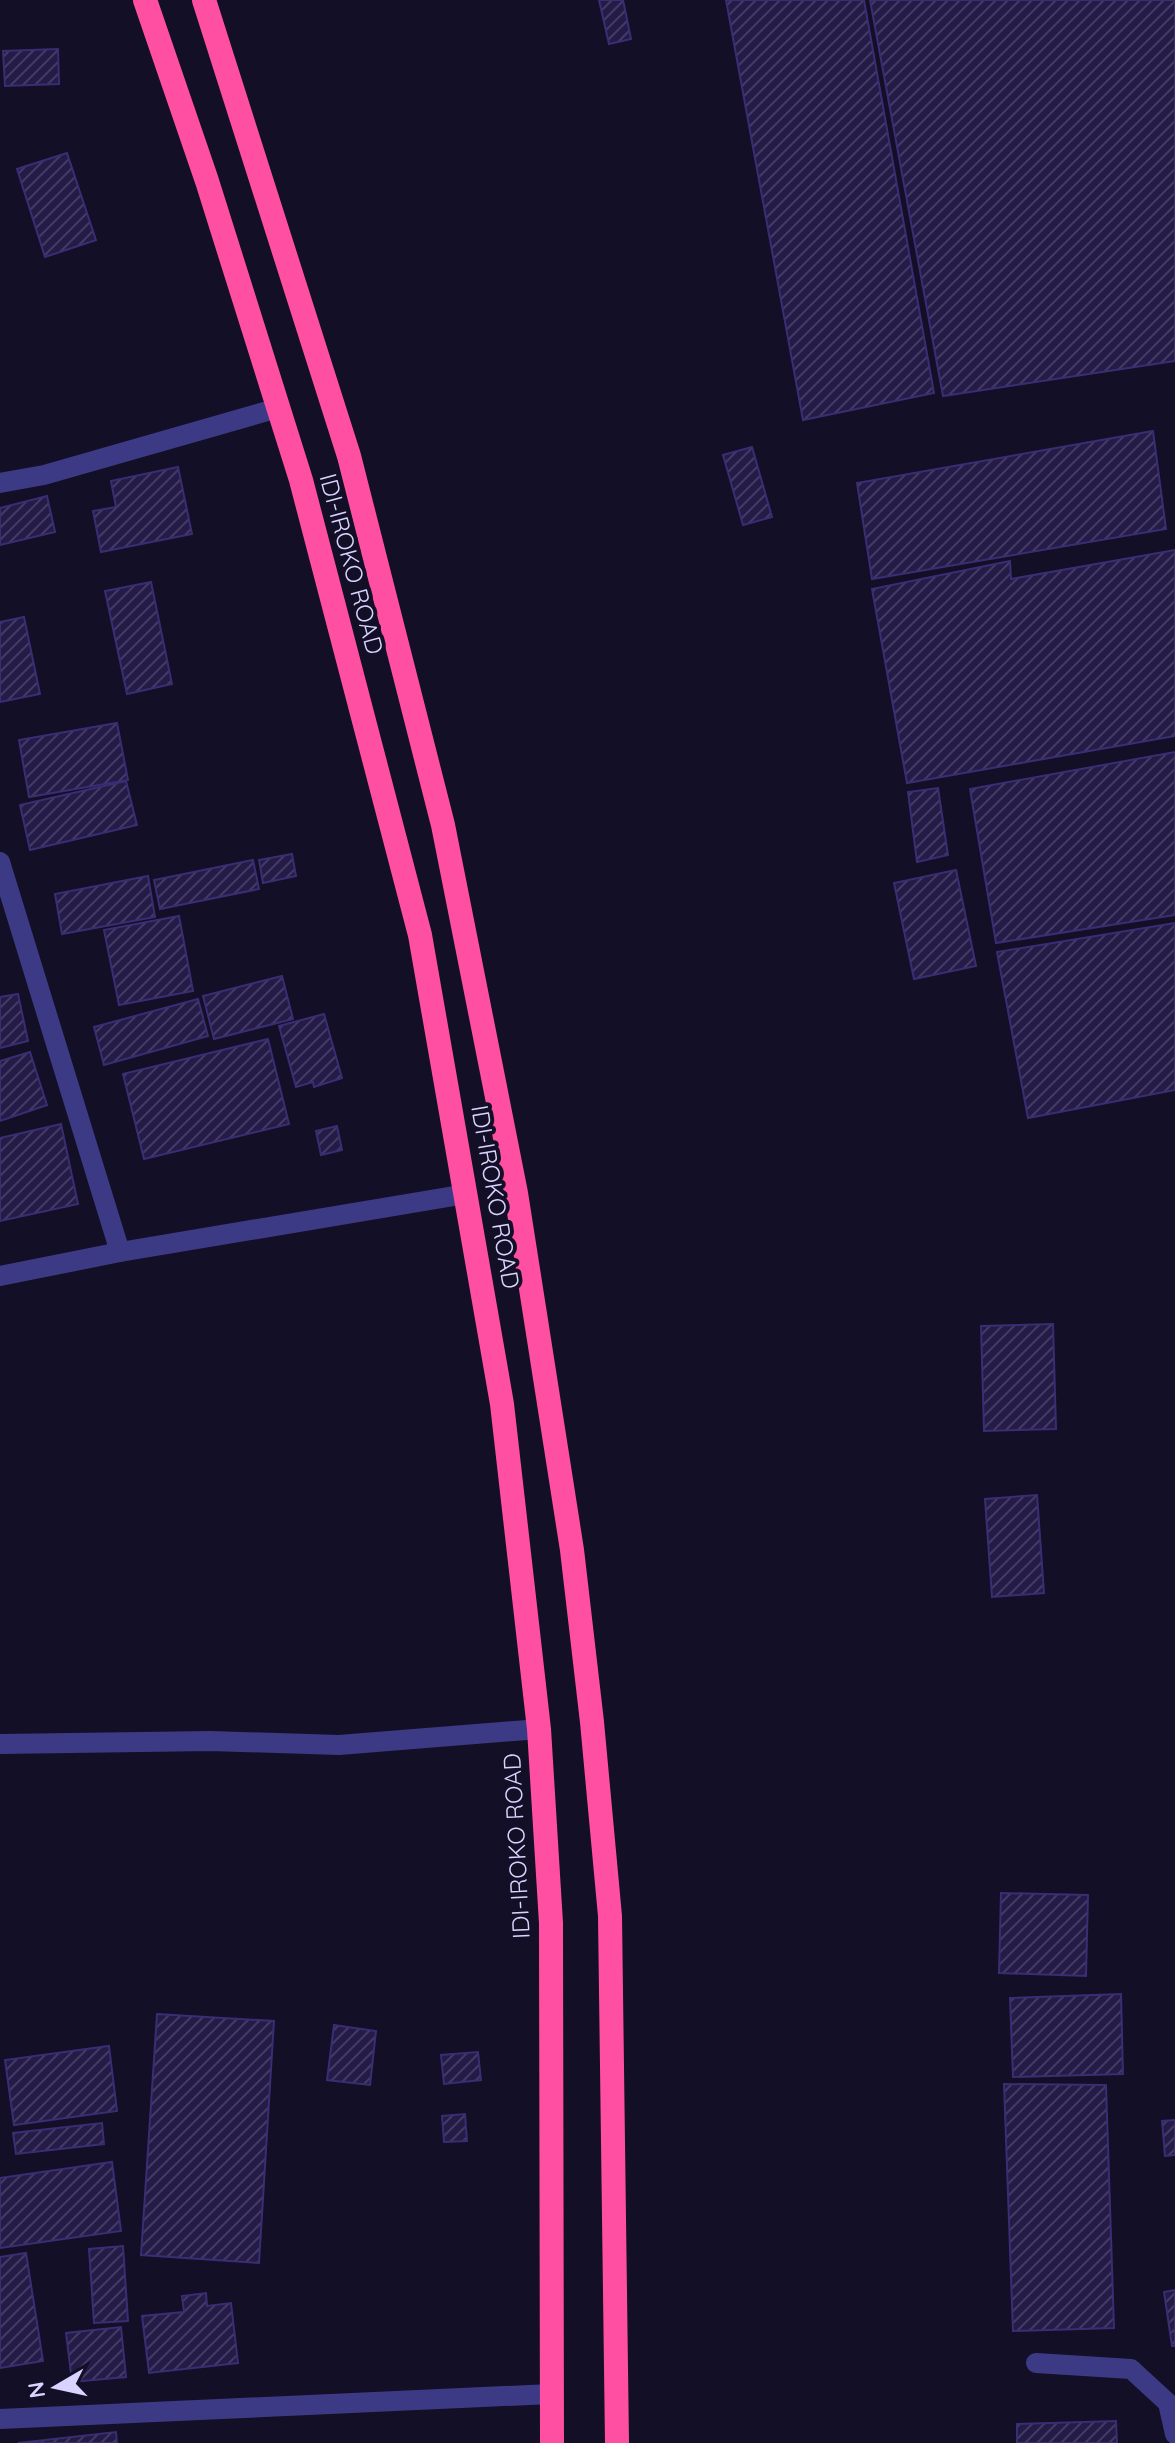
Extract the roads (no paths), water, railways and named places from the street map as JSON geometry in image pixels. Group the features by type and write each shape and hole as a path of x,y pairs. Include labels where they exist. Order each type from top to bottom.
{"highway":[{"name":"IDI-IROKO ROAD","path":"145,0 207,181 301,480 420,935 502,1404 539,1729 551,1923 552,2443"},
{"path":"204,0 353,471 443,825 516,1193 572,1550 610,1916 617,2443"}],"street":[{"path":"0,483 44,475 278,408"},
{"path":"0,862 120,1252"},
{"path":"0,1276 120,1252 466,1194"},
{"path":"0,1744 211,1741 339,1745 539,1729"},
{"path":"1036,2363 1131,2369 1168,2403 1175,2434"},
{"path":"0,2419 551,2394"}]}
